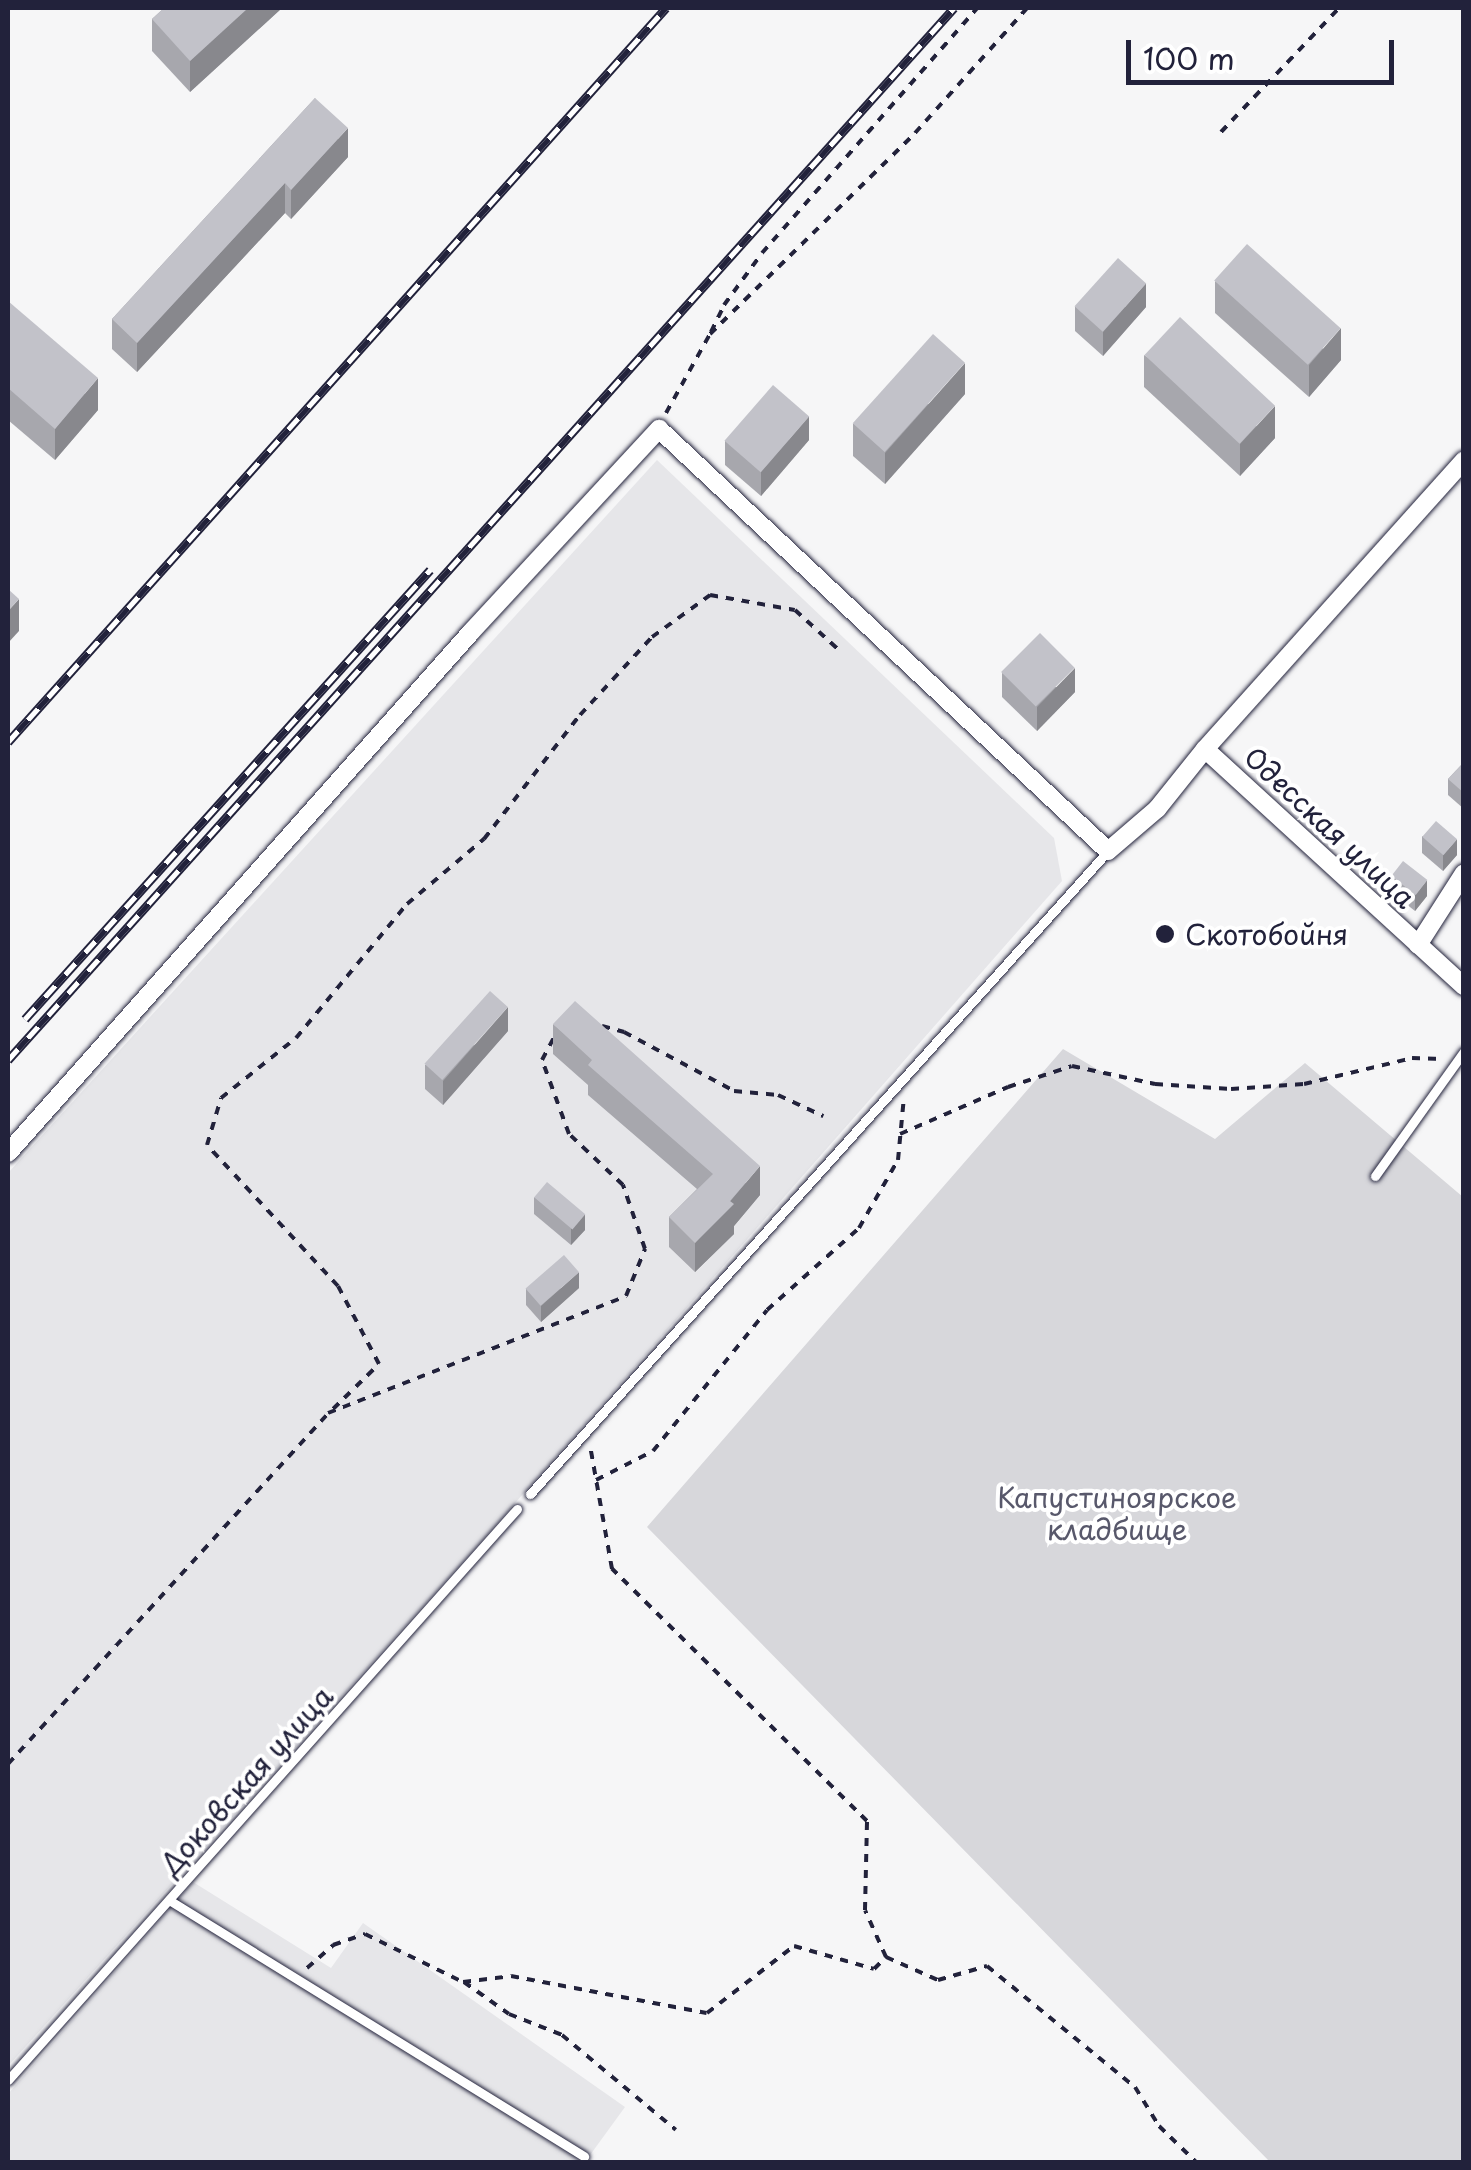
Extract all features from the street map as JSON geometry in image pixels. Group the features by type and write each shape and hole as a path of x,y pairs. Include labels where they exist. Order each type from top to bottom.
{"street":[{"path":"8,1152 471,632 659,428 1108,851 1157,809 1205,749 1464,460"},
{"name":"Одесская улица","path":"1205,749 1464,986"},
{"path":"1418,945 1464,873"}],"lane":[{"path":"530,1494 1108,851"},
{"path":"1375,1176 1461,1055"},
{"name":"Доковская улица","path":"8,2080 517,1509"},
{"path":"169,1900 584,2156"}],"path":[{"path":"659,428 724,304 762,253 977,8"},
{"path":"710,334 915,133 1027,8"},
{"path":"1220,132 1338,8"},
{"path":"8,1764 330,1412 379,1364 338,1286 206,1146 221,1098 296,1038 407,904 484,839 580,715 652,637 710,595 794,610 839,650"},
{"path":"595,1024 624,1032 734,1091 778,1095 822,1116"},
{"path":"330,1412 626,1296 645,1249 623,1185 569,1134 542,1060 558,1031"},
{"path":"900,1134 1008,1087 1072,1066 1155,1084 1230,1090 1304,1084 1412,1058 1461,1055"},
{"path":"596,1480 653,1451 767,1310 859,1228 898,1160 906,1079"},
{"path":"588,1430 612,1569 867,1821 865,1910 886,1957 938,1980 987,1966 1135,2087 1159,2126 1196,2162"},
{"path":"296,1978 333,1946 365,1934 463,1982 508,2014 562,2035 676,2130"},
{"path":"463,1982 512,1976 707,2014 794,1946 874,1969 886,1957"}],"shaded area":[{"path":"657,460 1054,838 1062,881 487,1535 8,2066 8,1173"},
{"path":"193,1882 331,1968 363,1923 625,2107 585,2162 8,2162 8,2094"}],"green space":[{"name":"Капустиноярское кладбище","path":"1063,1049 1215,1139 1305,1063 1463,1197 1463,2162 1270,2162 647,1527"}],"building":[{"path":"164,8 248,8 190,61 152,19"},
{"path":"315,98 348,128 291,190 285,183 137,343 112,319"},
{"path":"1247,244 1341,328 1308,365 1214,280"},
{"path":"1118,258 1146,283 1103,332 1075,306"},
{"path":"8,301 98,378 55,429 8,388"},
{"path":"1180,317 1275,406 1240,444 1145,355"},
{"path":"933,334 965,363 885,452 853,423"},
{"path":"773,385 809,416 761,472 724,441"},
{"path":"8,589 19,599 8,611"},
{"path":"1040,633 1075,668 1036,707 1001,672"},
{"path":"1464,762 1464,793 1448,779"},
{"path":"1436,821 1457,839 1443,855 1422,837"},
{"path":"1403,861 1427,880 1416,895 1391,876"},
{"path":"490,991 508,1007 442,1080 424,1064"},
{"path":"575,1001 760,1166 730,1201 734,1204 695,1243 669,1217 713,1174 588,1065 592,1060 553,1024"},
{"path":"547,1182 585,1214 572,1229 534,1197"},
{"path":"564,1255 579,1272 541,1306 526,1288"}],"railway":[{"path":"8,742 666,8"},
{"path":"8,1060 954,8"},
{"path":"25,1019 430,570"}],"place":[{"name":"Скотобойня","path":"1165,934"}]}
